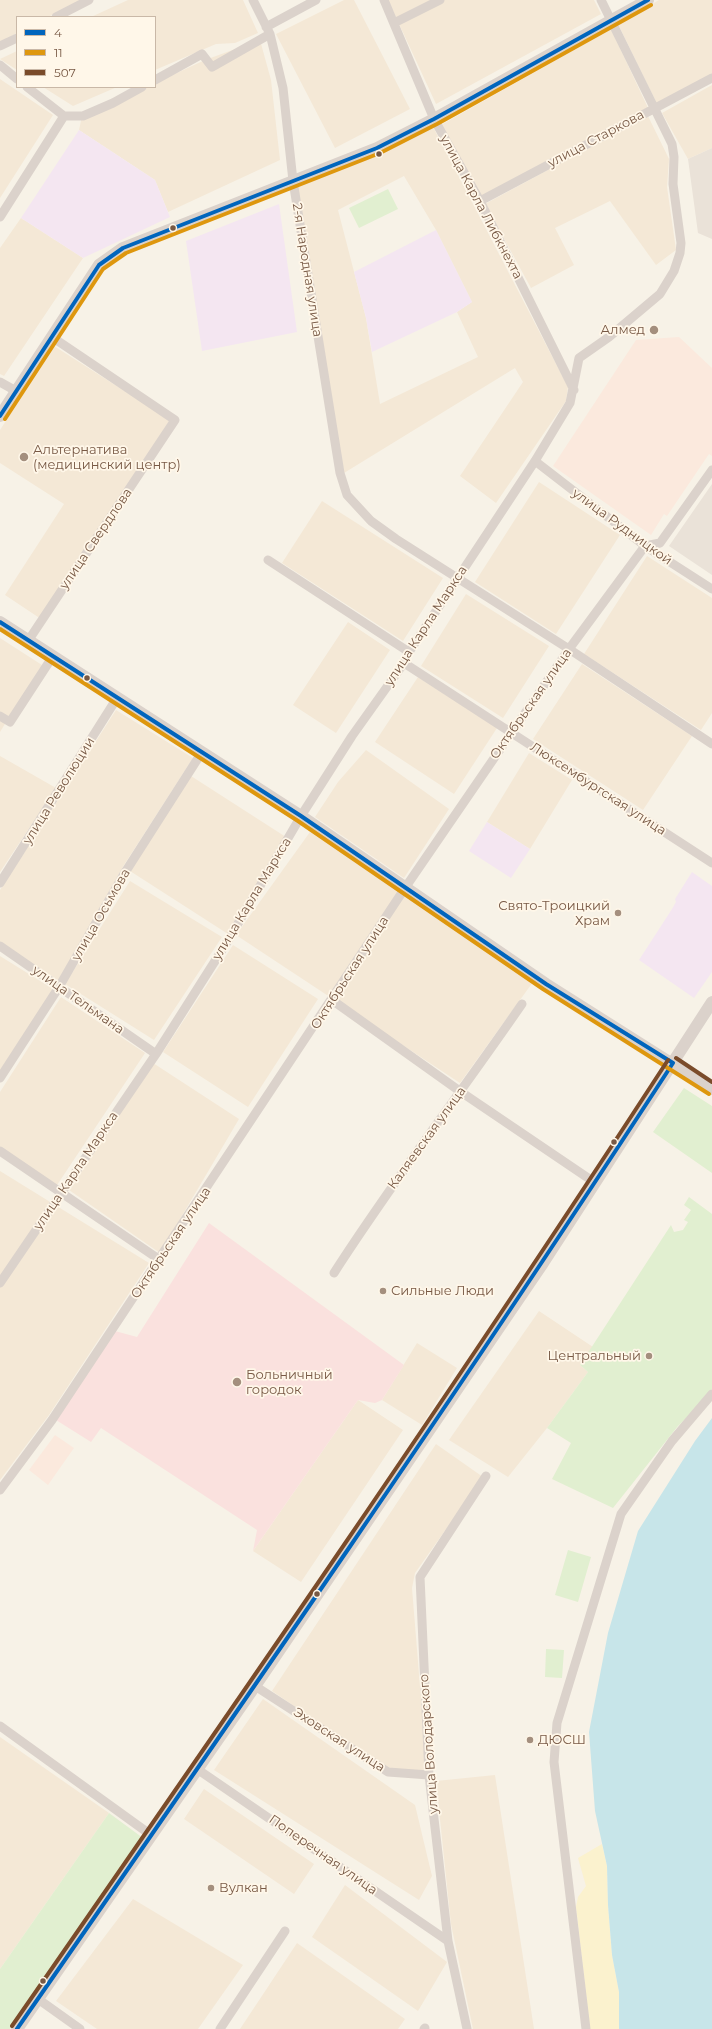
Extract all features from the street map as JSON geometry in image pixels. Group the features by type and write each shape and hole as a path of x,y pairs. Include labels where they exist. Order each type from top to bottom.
{"main road":[{"path":"0,416 99,265 123,248 377,148 434,119 648,0"},
{"path":"0,622 301,816 546,984 712,1089"},
{"path":"17,2029 255,1686 543,1263 594,1182 712,1002"}],"street":[{"path":"58,16 89,0"},
{"name":"2-я Народная улица","path":"253,0 268,30 283,88 293,181 340,473 347,495 371,521 712,744"},
{"path":"156,79 202,54 212,67 316,0"},
{"name":"улица Карла Либкнехта","path":"384,0 434,119 480,201 574,390"},
{"path":"394,23 440,0"},
{"name":"улица Карла Маркса","path":"0,1283 156,1054 229,939 301,816 352,736 404,663 409,652 535,461 570,403 574,390 579,358 608,337 660,294 678,262 681,243 673,184 674,157 672,144 601,0"},
{"path":"0,46 16,38"},
{"path":"0,65 16,78"},
{"name":"улица Старкова","path":"480,201 712,78"},
{"path":"28,88 64,116 83,116 113,103 140,88"},
{"path":"0,217 64,116"},
{"name":"улица Свердлова","path":"28,641 175,420 52,337"},
{"path":"0,382 16,391"},
{"name":"улица Рудницкой","path":"535,461 644,546 712,589"},
{"path":"644,546 660,543 712,470"},
{"name":"Октябрьская улица","path":"0,1490 52,1420 160,1260 405,888 568,649 644,546"},
{"path":"268,560 409,652"},
{"path":"0,716 10,722 53,656"},
{"name":"Люксембургская улица","path":"404,663 712,863"},
{"name":"улица Революции","path":"0,883 117,698"},
{"name":"улица Осьмова","path":"0,1078 60,987 124,874 202,752"},
{"name":"улица Тельмана","path":"0,946 156,1054"},
{"path":"332,1000 462,1092 594,1182"},
{"name":"Каляевская улица","path":"334,1273 383,1200 462,1092 522,1004"},
{"path":"0,1151 160,1260"},
{"path":"586,2029 554,1762 557,1723 621,1514 672,1441 712,1394"},
{"name":"улица Володарского","path":"467,2029 448,1941 429,1775 420,1577 486,1476"},
{"name":"Эховская улица","path":"255,1686 388,1772 429,1775"},
{"path":"0,1726 151,1835"},
{"name":"Поперечная улица","path":"197,1769 448,1941"},
{"path":"220,2029 285,1931"},
{"path":"38,1999 80,2029"}],"shaded area":[{"path":"0,0 81,0 50,16 16,16 16,34 0,42"},
{"path":"128,0 243,0 258,33 235,43 216,44 156,70 156,16 93,16"},
{"path":"344,0 354,0 410,109 335,148 276,34"},
{"path":"388,0 594,0 601,14 436,104"},
{"path":"659,0 712,0 712,74 657,104 618,24"},
{"path":"611,29 648,108 482,197 441,125"},
{"path":"260,40 271,80 280,160 168,212 155,180 79,130 82,116 144,88 156,88 156,83 205,60"},
{"path":"16,51 16,69 0,59"},
{"path":"0,79 53,115 0,198"},
{"path":"712,85 712,148 688,159 662,113"},
{"path":"45,88 115,88 73,106"},
{"path":"648,116 669,159 667,187 676,250 656,265 610,201 555,228 574,265 531,288 485,204"},
{"path":"431,123 568,387 566,401 496,503 460,476 523,382 515,368 344,473 296,185","holes":["404,176 436,230 472,302 457,312 478,357 380,404 366,318 338,210"]},
{"path":"79,130 155,180 170,217 83,258 21,218"},
{"path":"712,148 712,239 698,233 688,159"},
{"path":"279,204 297,332 202,351 186,241"},
{"path":"21,218 83,258 4,376 0,374 0,248"},
{"path":"436,230 472,302 457,312 372,352 366,318 354,272"},
{"path":"679,337 712,368 712,456 709,454 667,516 664,514 651,535 553,466 636,340"},
{"path":"54,346 170,420 41,619 5,595 64,504 0,463 0,430"},
{"path":"539,482 620,535 556,634 475,582"},
{"path":"712,484 712,575 669,546"},
{"path":"322,501 443,578 403,641 282,563"},
{"path":"647,556 712,598 712,713 701,730 584,654"},
{"path":"466,594 549,646 503,718 421,666"},
{"path":"348,622 390,650 336,733 293,705"},
{"path":"0,638 42,665 0,732"},
{"path":"582,664 692,736 643,810 533,739"},
{"path":"418,677 497,728 454,794 375,742"},
{"path":"116,710 193,758 124,865 59,981 0,942 0,890"},
{"path":"366,750 449,809 404,878 315,817 338,782"},
{"path":"529,753 572,780 530,849 487,822"},
{"path":"0,756 56,788 0,872"},
{"path":"191,776 289,839 228,934 130,871"},
{"path":"487,822 530,849 511,878 469,851"},
{"path":"310,832 533,982 460,1083 236,935"},
{"path":"692,872 712,886 712,972 694,998 639,960 672,909 676,902 675,899"},
{"path":"130,881 222,937 154,1040 65,984"},
{"path":"233,945 318,999 248,1107 163,1052"},
{"path":"0,956 53,989 0,1071"},
{"path":"61,997 145,1053 57,1185 0,1151 0,1092"},
{"path":"153,1063 239,1119 160,1253 69,1190"},
{"path":"0,1171 149,1263 49,1415 0,1480"},
{"name":"Больничный городок","path":"209,1223 404,1365 382,1400 375,1403 358,1400 253,1551 257,1530 101,1428 91,1442 56,1420 115,1331 137,1337"},
{"path":"539,1311 593,1347 580,1365 588,1372 547,1428 508,1477 449,1440"},
{"path":"417,1343 457,1368 422,1425 382,1400"},
{"path":"358,1400 403,1430 301,1582 253,1551"},
{"path":"55,1435 74,1448 48,1485 29,1470"},
{"path":"436,1444 483,1477 415,1573 412,1588 427,1773 385,1768 272,1691"},
{"path":"263,1699 415,1805 432,1876 419,1900 214,1770"},
{"path":"0,1737 109,1813 0,1969"},
{"path":"495,1775 534,2029 473,2029 451,1924 436,1781"},
{"path":"204,1789 314,1864 294,1894 184,1819"},
{"path":"345,1885 447,1962 418,2011 312,1937"},
{"path":"133,1899 243,1965 198,2029 97,2029 56,2001"},
{"path":"297,1943 405,2019 398,2029 240,2029"}],"green space":[{"path":"388,189 398,209 359,228 349,208"},
{"path":"684,1088 712,1106 712,1173 653,1132"},
{"name":"Центральный","path":"689,1197 712,1214 712,1389 704,1401 678,1426 613,1508 552,1479 571,1443 547,1428 588,1372 580,1365 671,1225 674,1232 683,1230 688,1222 684,1220 691,1210 684,1205"},
{"path":"568,1550 591,1557 578,1602 555,1595"},
{"path":"546,1649 564,1650 562,1678 545,1677"},
{"path":"109,1813 143,1838 10,2029 0,2029 0,1969"}],"sand":[{"path":"602,1844 607,1866 612,1955 619,1992 619,2029 590,2029 576,1907 578,1897 586,1886 578,1858"}],"water":[{"path":"712,1418 712,2029 619,2029 619,1992 612,1955 607,1866 595,1811 589,1732 608,1633 638,1531 695,1441"}],"transit line":[{"name":"4","path":"0,416 99,265 123,248 377,148 434,119 648,0"},
{"name":"11","path":"5,419 103,269 126,253 380,153 437,124 651,5"},
{"name":"4","path":"0,622 301,816 546,984 673,1063"},
{"name":"11","path":"0,629 298,821 543,989 709,1094"},
{"name":"507","path":"676,1058 712,1082"},
{"name":"507","path":"12,2026 426,1425 668,1060"},
{"name":"4","path":"17,2029 431,1428 673,1063"}],"place":[{"name":"Алмед","path":"654,330"},
{"name":"Альтернатива (медицинский центр)","path":"24,457"},
{"name":"Свято-Троицкий Храм","path":"618,913"},
{"name":"Сильные Люди","path":"383,1291"},
{"name":"Центральный","path":"649,1356"},
{"name":"Больничный городок","path":"237,1382"},
{"name":"ДЮСШ","path":"530,1740"},
{"name":"Вулкан","path":"211,1888"}]}
